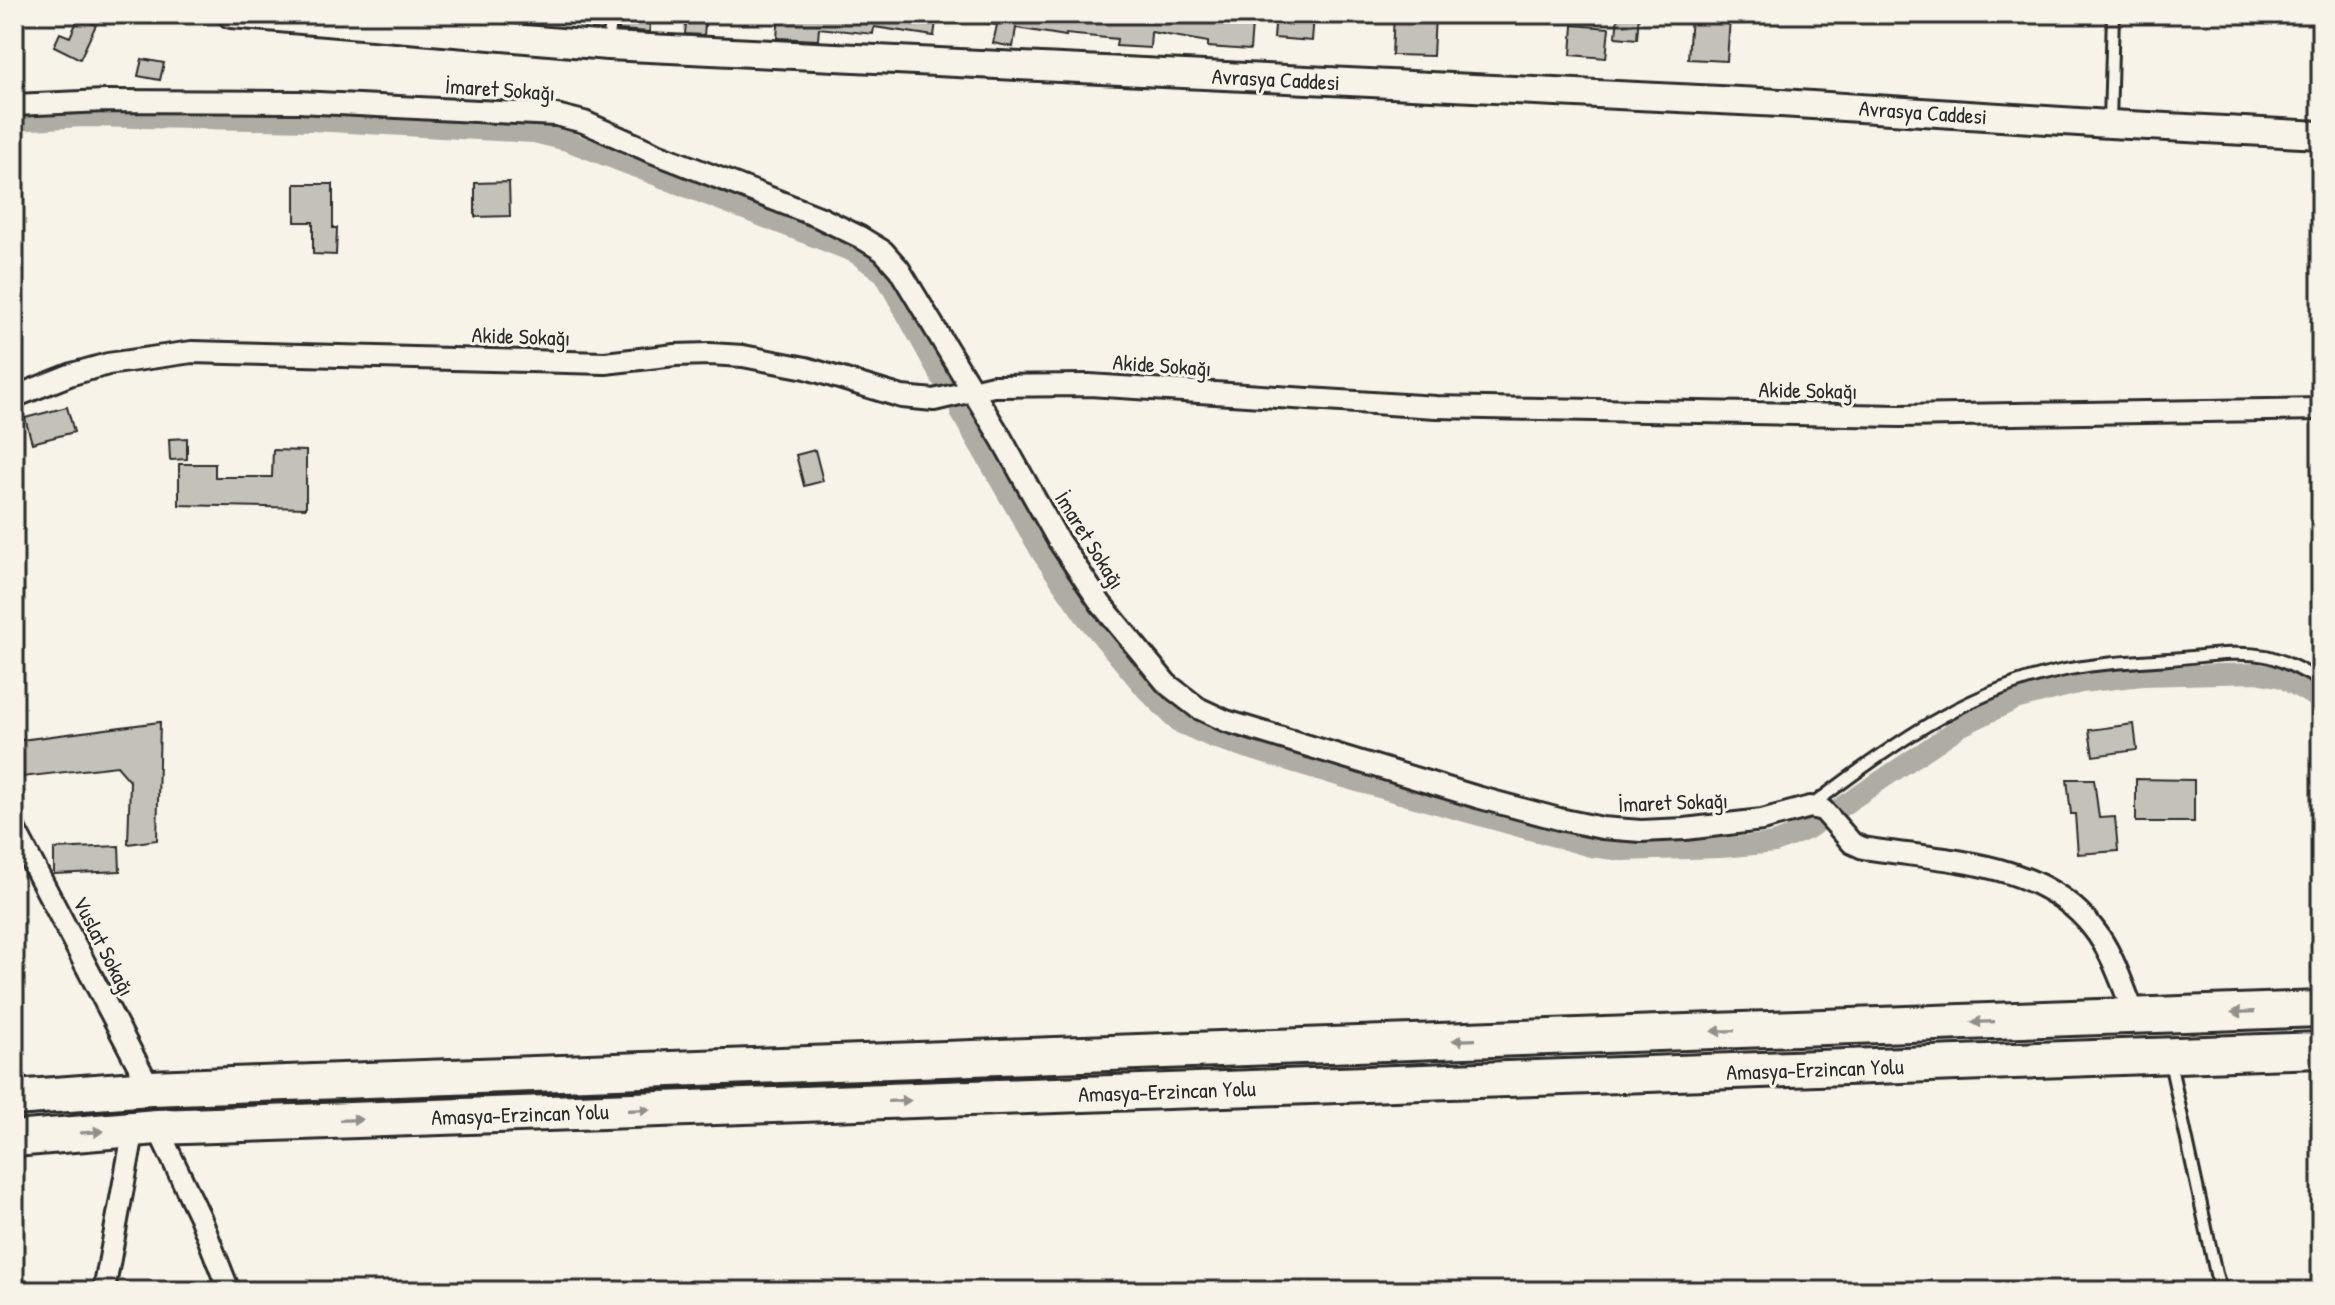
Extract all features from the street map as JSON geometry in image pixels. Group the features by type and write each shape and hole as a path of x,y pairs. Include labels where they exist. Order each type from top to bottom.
{"highway":[{"name":"Amasya-Erzincan Yolu","path":"14,1098 150,1088 2321,1009"},
{"name":"Amasya-Erzincan Yolu","path":"14,1139 145,1128 2321,1050"}],"street":[{"name":"Avrasya Caddesi","path":"231,14 608,46 1781,103 2321,135"},
{"name":"İmaret Sokağı","path":"14,105 105,101 299,102 556,115 584,122 819,217 883,251 899,269 1058,540 1101,604 1167,684 1198,708 1226,721 1417,779 1602,828 1641,831 1727,826 1816,808"},
{"name":"Akide Sokağı","path":"14,397 72,374 108,364 192,352 605,363 710,354 743,356 806,368 902,397 934,400 993,386 1089,385 1436,407 1900,416 2321,409"},
{"path":"1816,808 1852,843 1863,848 1989,867 2023,876 2053,892 2077,909 2095,930 2111,958 2135,1016"},
{"name":"Vuslat Sokağı","path":"14,828 150,1088"},
{"path":"104,1291 145,1128"},
{"path":"145,1128 200,1217 229,1291"}],"lane":[{"path":"608,46 612,14"},
{"path":"2110,124 2113,14"},
{"path":"1816,808 1880,754 1960,706 2008,686 2060,671 2112,663 2240,654 2268,656 2321,681"},
{"path":"2169,1056 2222,1291"}],"building":[{"path":"620,14 650,14 650,32 619,30"},
{"path":"687,14 706,14 704,35 685,34"},
{"path":"779,14 937,14 934,36 874,27 873,34 819,28 818,40 777,38"},
{"path":"986,14 1194,14 1193,19 1252,24 1250,50 1208,47 1208,42 1151,32 1150,48 1116,46 1117,39 1066,36 1016,28 1013,47 993,43 997,25 985,23"},
{"path":"1276,14 1314,14 1312,41 1274,38"},
{"path":"1394,14 1435,14 1433,56 1392,55"},
{"path":"1618,14 1639,14 1637,39 1616,37"},
{"path":"1691,15 1730,18 1727,61 1688,59"},
{"path":"79,17 96,25 80,59 54,46 60,33 70,37"},
{"path":"1573,25 1609,28 1606,58 1571,55"},
{"path":"142,59 164,63 160,80 138,76"},
{"path":"509,182 510,216 475,217 475,183"},
{"path":"295,184 333,184 336,255 313,254 313,222 295,222"},
{"path":"67,407 74,432 32,443 25,418"},
{"path":"187,438 187,459 170,460 169,439"},
{"path":"273,450 306,451 306,508 179,505 179,464 215,464 215,477 272,477"},
{"path":"815,450 823,481 804,486 796,455"},
{"path":"160,722 157,840 128,844 130,781 117,766 14,778 14,741"},
{"path":"2134,724 2137,750 2093,756 2089,730"},
{"path":"2067,779 2094,779 2099,818 2115,817 2118,851 2078,854 2075,814 2071,814"},
{"path":"2136,779 2194,780 2194,822 2136,822"},
{"path":"119,846 120,871 54,874 54,849"}],"waterway":[{"path":"14,121 83,117 312,121 534,133 567,141 855,253 884,274 944,383"},
{"path":"960,412 1042,554 1084,615 1147,691 1179,723 1213,738 1351,780 1591,847 1622,851 1775,843 1807,830 1960,727 2015,700 2081,683 2142,676 2257,673 2282,678 2321,701"}]}
